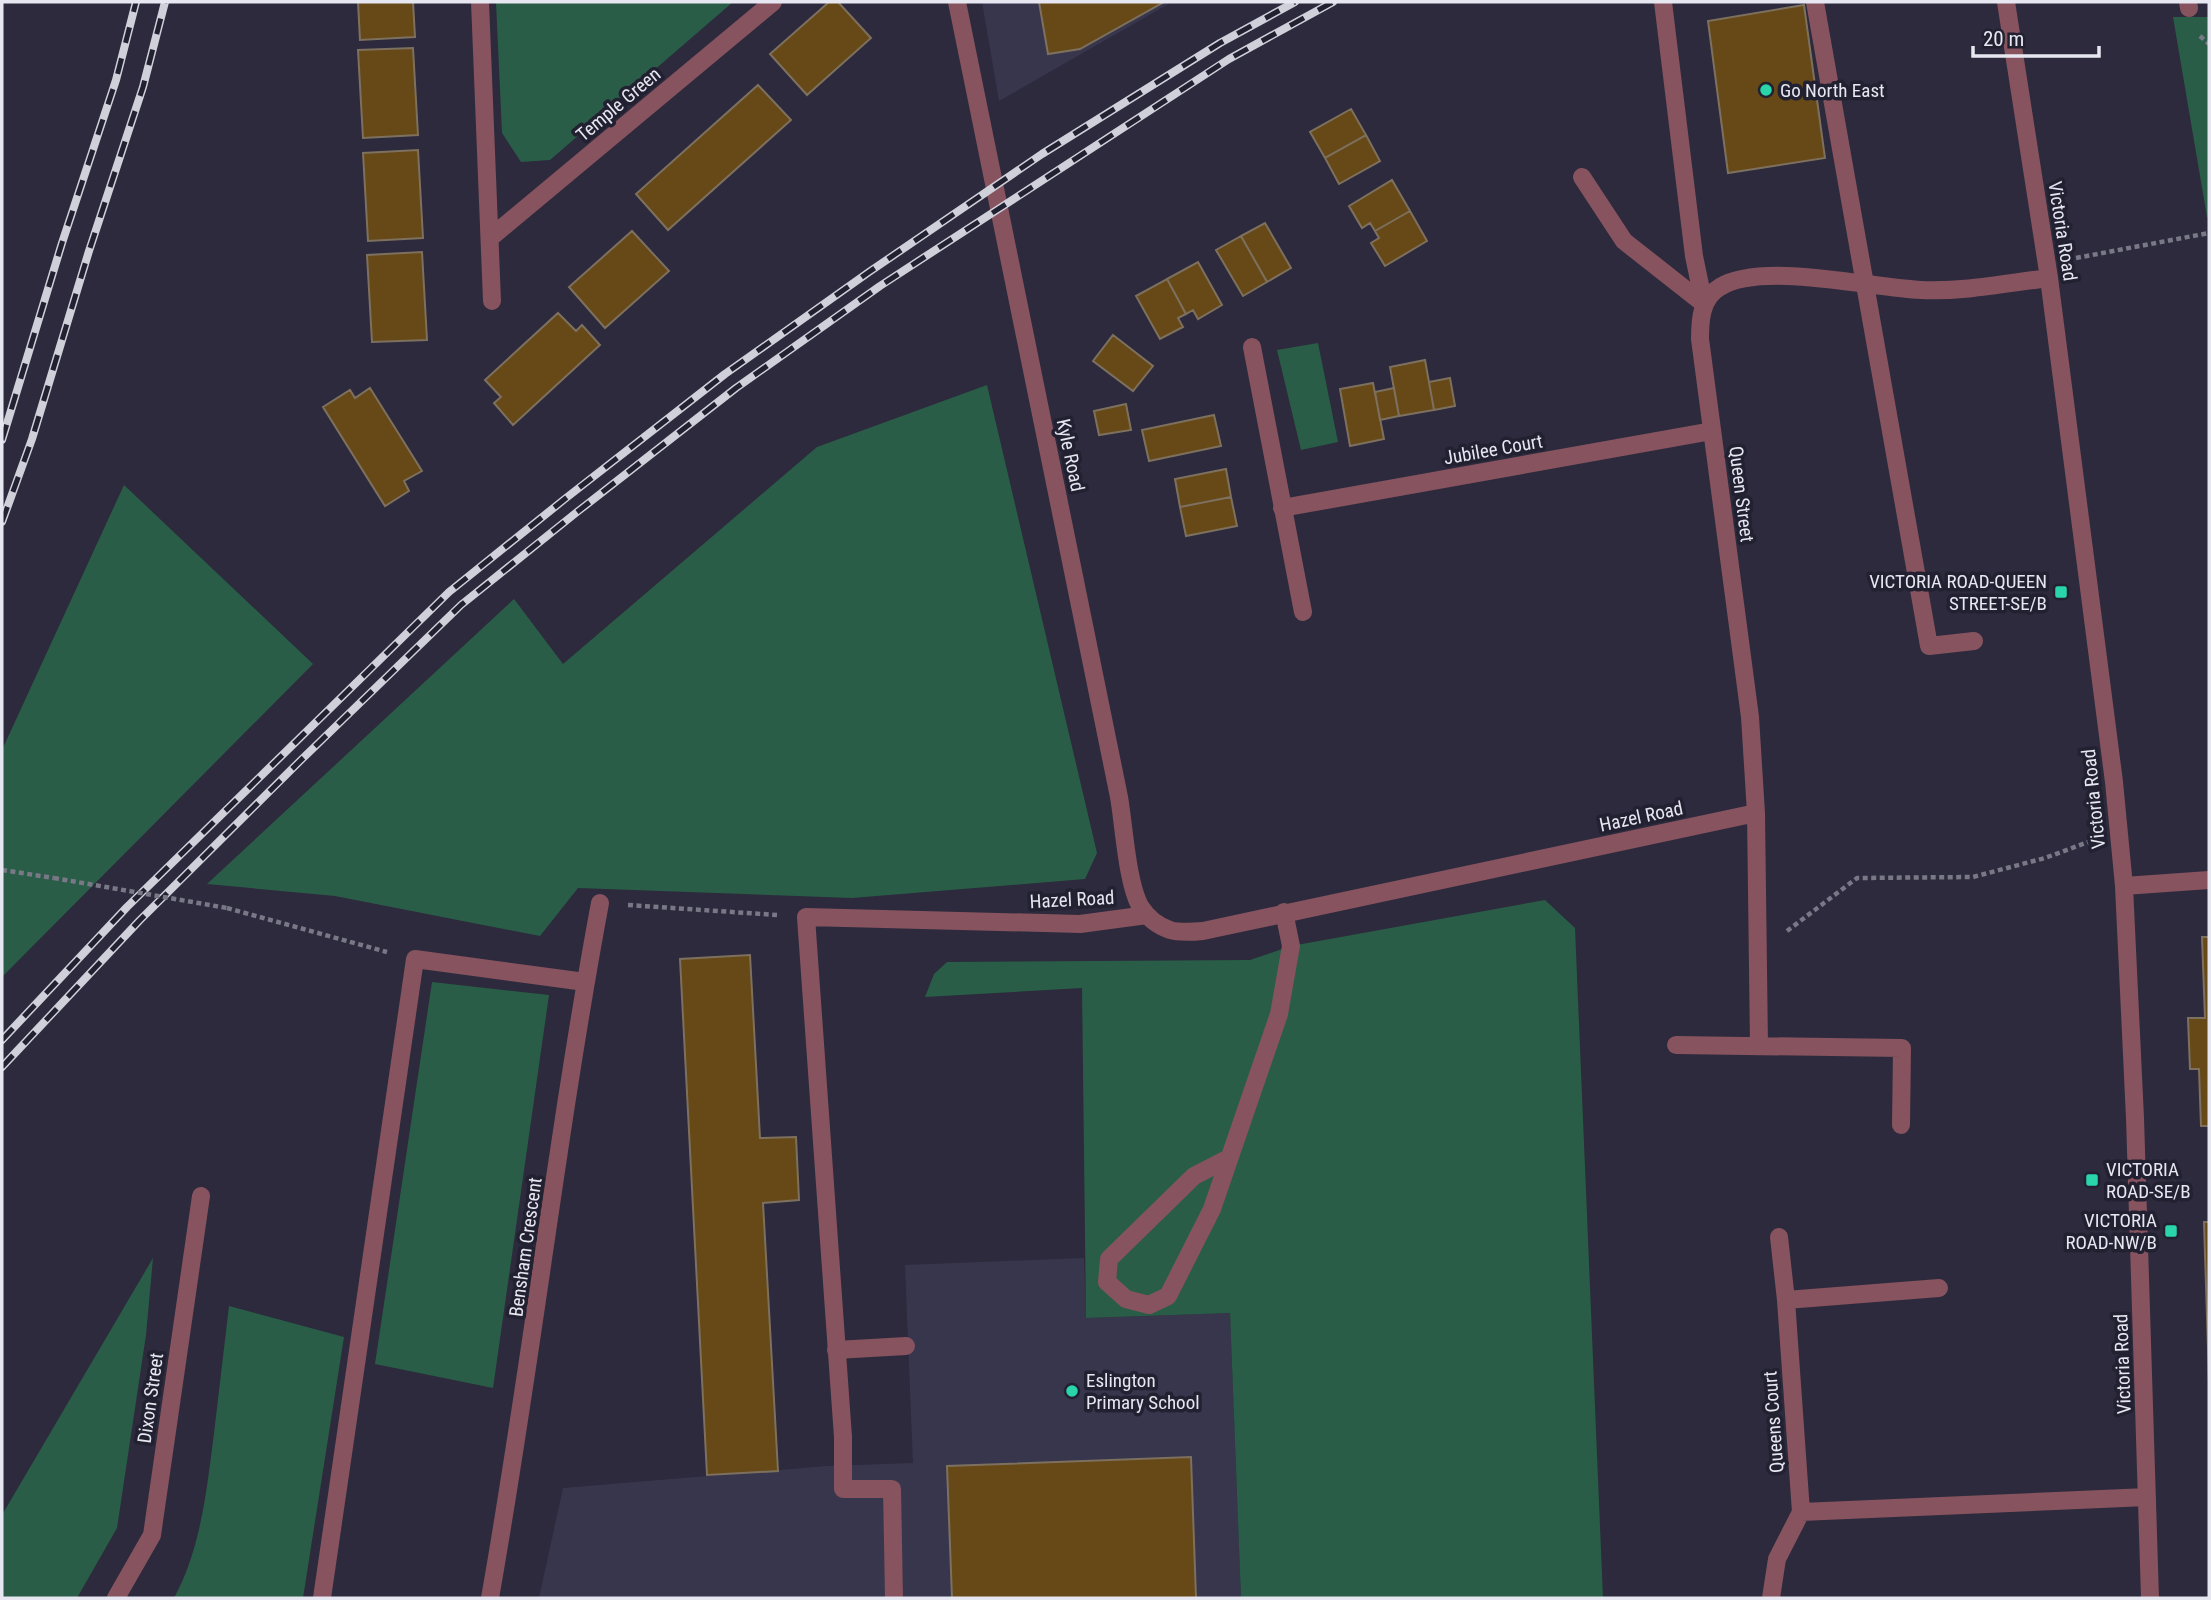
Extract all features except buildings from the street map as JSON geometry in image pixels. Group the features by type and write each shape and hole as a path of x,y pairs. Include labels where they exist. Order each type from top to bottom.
{"street":[{"path":"480,2 492,301"},
{"name":"Temple Green","path":"490,238 773,2"},
{"name":"Kyle Road","path":"957,2 1119,797 1132,875 1139,904 1147,915"},
{"name":"Queen Street","path":"1663,2 1694,256 1704,304 1700,320 1700,339 1749,717 1756,813 1759,1046"},
{"path":"1815,2 1929,646 1974,641"},
{"name":"Victoria Road","path":"2006,2 2048,270 2114,782 2124,886 2150,1598"},
{"path":"1582,177 1624,241 1704,304 1719,287 1767,276 1808,277 1921,290 1961,289 2048,270"},
{"path":"1252,347 1303,612"},
{"name":"Jubilee Court","path":"1282,508 1712,431"},
{"name":"Hazel Road","path":"806,917 1080,924 1147,915 1171,931 1203,931 1756,813"},
{"path":"2124,886 2209,880"},
{"name":"Bensham Crescent","path":"490,1598 515,1458 585,982 600,903"},
{"path":"1229,1158 1194,1176 1109,1259 1107,1282 1126,1299 1149,1305 1168,1296 1212,1209 1279,1014 1291,946 1284,912"},
{"path":"806,917 843,1437 844,1489 892,1489 894,1598"},
{"path":"323,1598 415,959 585,982"},
{"path":"1676,1045 1902,1048 1900,1125"},
{"name":"Dixon Street","path":"116,1598 152,1535 201,1196"},
{"name":"Queens Court","path":"1779,1237 1801,1512"},
{"path":"1786,1300 1939,1287"},
{"path":"836,1350 906,1346"},
{"path":"1771,1598 1777,1559 1801,1512 2147,1497"}],"path":[{"path":"2048,270 2209,233"},
{"path":"1759,953 1857,878 1973,877 2045,858 2118,831"},
{"path":"2,870 227,908 415,959"},
{"path":"600,903 806,917"}],"shaded area":[{"path":"982,2 1172,2 999,101"},
{"name":"Eslington Primary School","path":"1084,1258 1086,1318 1230,1313 1241,1598 539,1598 563,1488 827,1466 913,1463 905,1265"}],"green space":[{"path":"496,2 733,2 550,160 521,162 502,133"},
{"path":"2173,17 2209,17 2209,217 2207,217"},
{"path":"1318,343 1338,442 1301,450 1277,350"},
{"path":"987,385 1097,853 1085,879 852,898 578,888 540,936 335,896 207,884 514,599 563,664 817,447"},
{"path":"124,485 313,664 2,977 2,750"},
{"path":"1545,900 1575,928 1603,1598 1241,1598 1230,1313 1086,1318 1082,988 925,997 934,974 947,962 1250,960 1291,946"},
{"path":"432,982 549,995 493,1388 375,1364"},
{"path":"153,1258 146,1335 117,1528 77,1598 2,1598 2,1515"},
{"path":"229,1306 344,1337 303,1598 174,1598 191,1559 202,1518"}],"railway":[{"path":"2,440 62,243 116,80 136,2"},
{"path":"2,522 32,439 89,251 143,87 165,2"},
{"path":"2,1040 127,907 449,592 566,498 725,374 1042,154 1220,43 1295,2"},
{"path":"2,1067 140,920 461,605 577,512 736,388 880,286 1229,59 1333,2"}],"place":[{"name":"Go North East","path":"1766,90"},
{"name":"VICTORIA ROAD-QUEEN STREET-SE/B","path":"2061,592"},
{"name":"VICTORIA ROAD-SE/B","path":"2092,1180"},
{"name":"VICTORIA ROAD-NW/B","path":"2171,1231"},
{"name":"Eslington Primary School","path":"1072,1391"}]}
